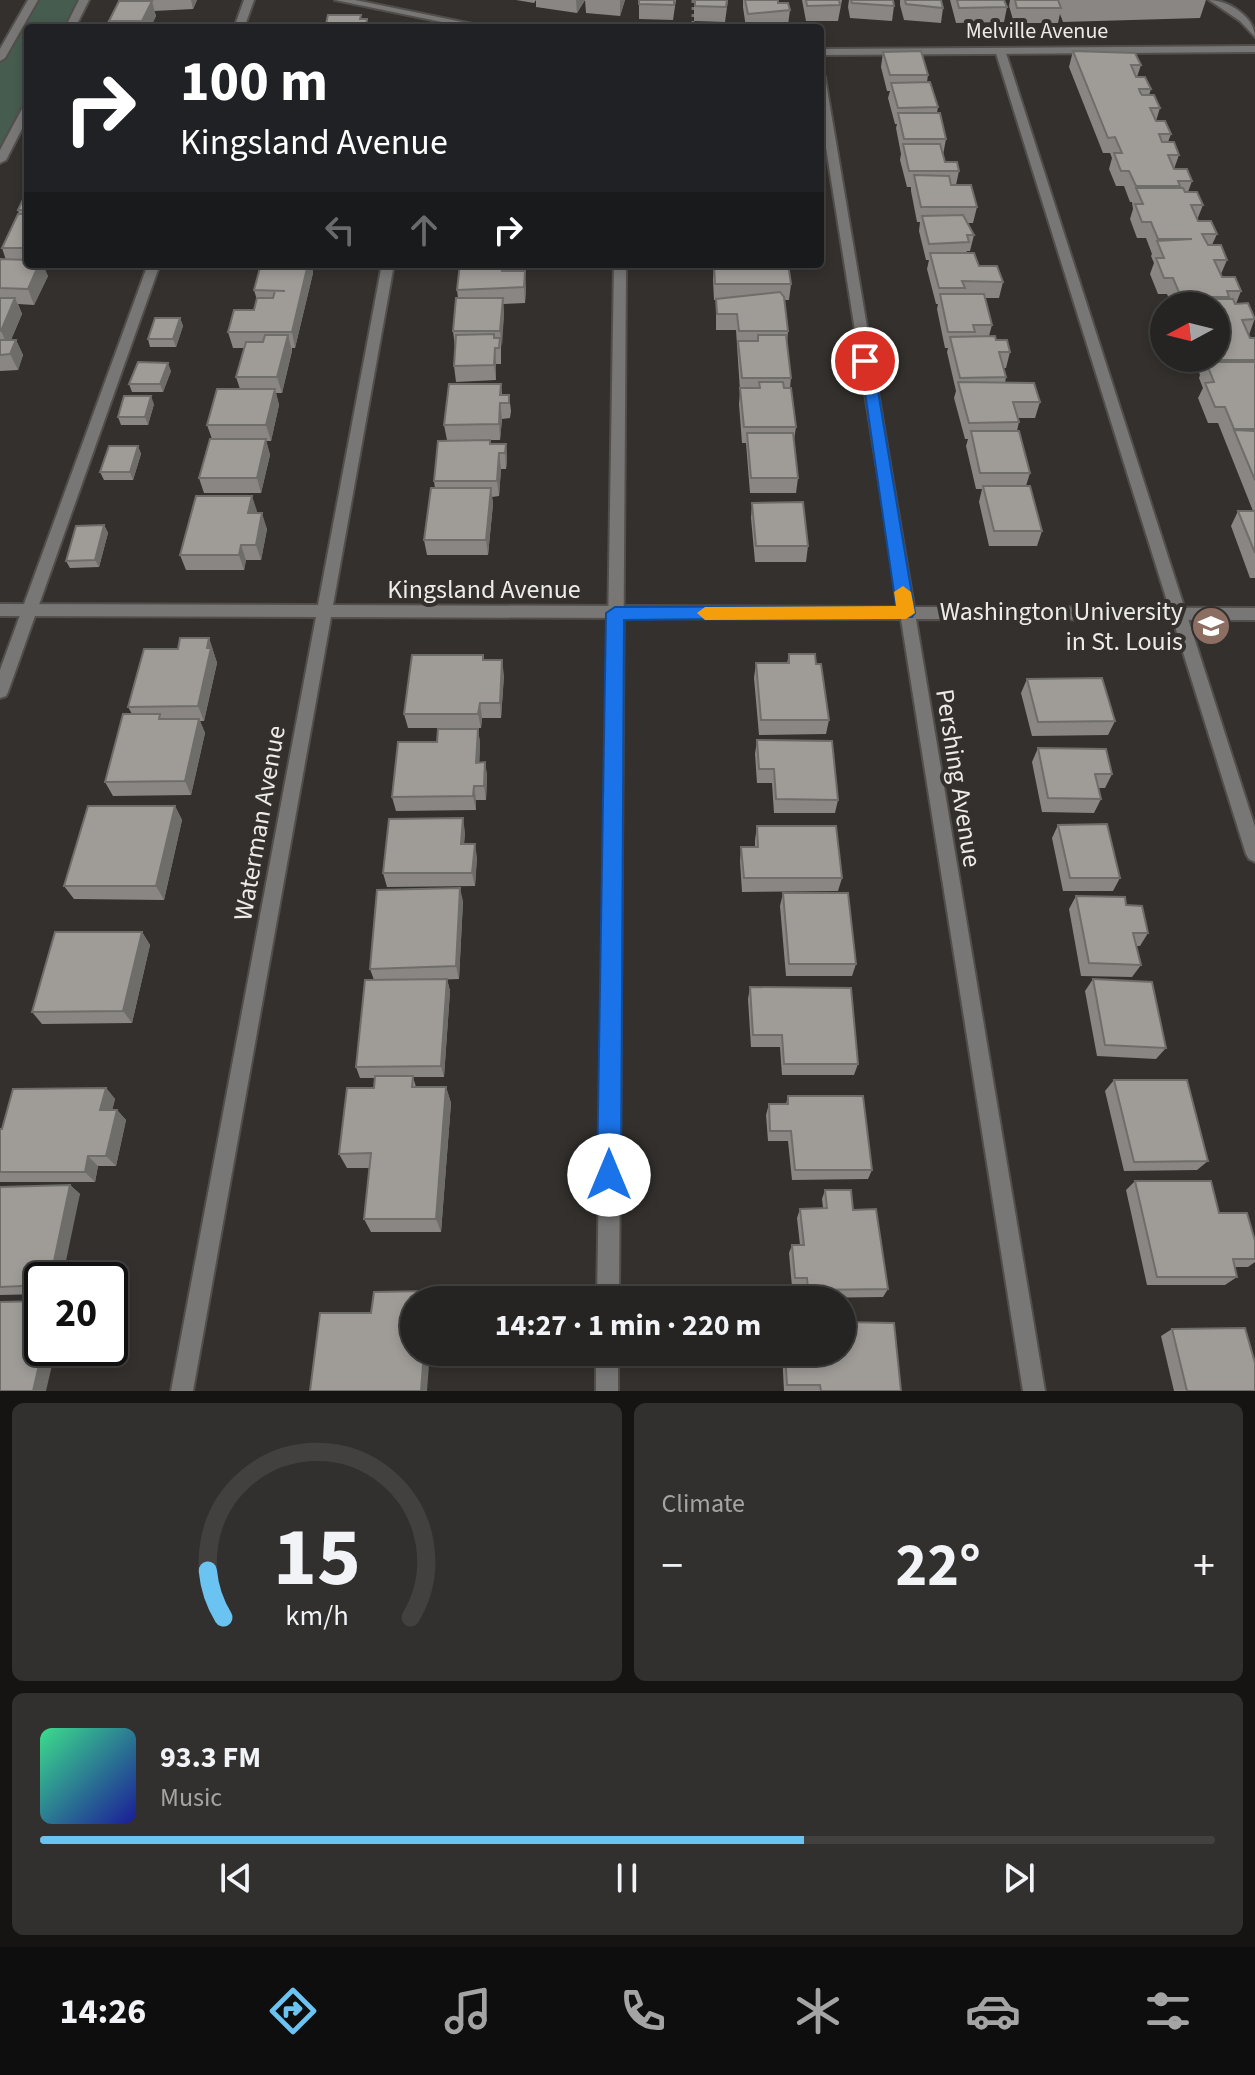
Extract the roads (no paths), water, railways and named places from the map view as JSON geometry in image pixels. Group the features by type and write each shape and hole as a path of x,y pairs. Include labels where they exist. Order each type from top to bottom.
{"street":[{"path":"0,58 33,0"},
{"path":"72,24 84,0"},
{"path":"240,24 249,0"},
{"path":"340,0 432,23"},
{"path":"1214,0 1243,19 1255,34"},
{"name":"Melville Avenue","path":"824,52 1255,49"},
{"path":"1000,50 1255,854"},
{"name":"Pershing Avenue","path":"824,102 1034,1391"},
{"path":"0,160 24,115"},
{"path":"0,692 153,268"},
{"name":"Waterman Avenue","path":"182,1391 387,268"},
{"path":"608,1286 620,268"},
{"name":"Kingsland Avenue","path":"0,610 1255,614"},
{"path":"607,1366 607,1391"}],"place":[{"name":"Washington University in St. Louis","path":"1211,626"}]}
